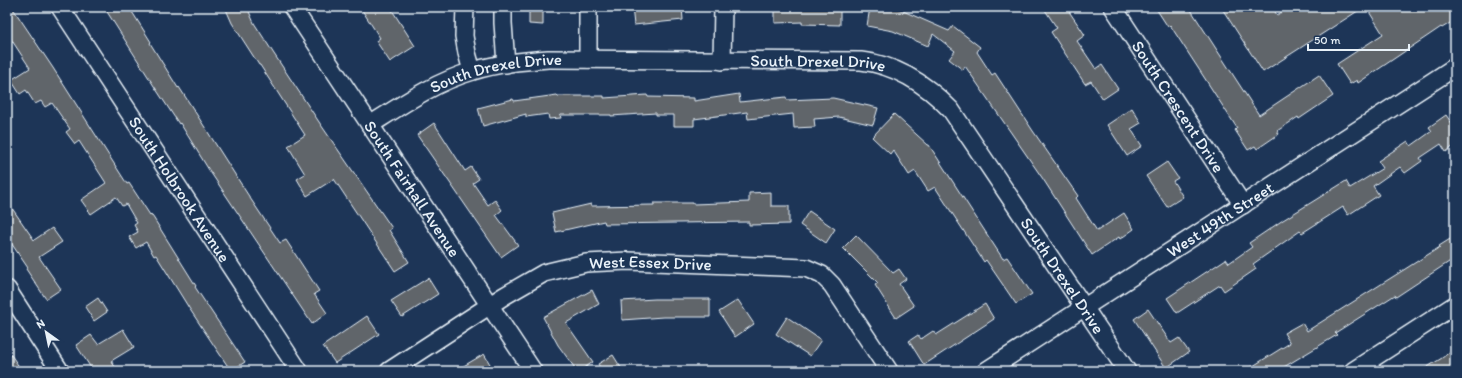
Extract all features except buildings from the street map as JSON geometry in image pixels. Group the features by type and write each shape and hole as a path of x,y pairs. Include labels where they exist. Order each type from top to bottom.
{"street":[{"name":"South Holbrook Avenue","path":"60,7 299,371"},
{"name":"South Fairhall Avenue","path":"292,7 533,371"},
{"path":"465,7 464,36 472,71"},
{"path":"503,7 502,23 506,64"},
{"path":"588,7 588,59"},
{"path":"722,61 723,7"},
{"name":"South Crescent Drive","path":"1113,7 1243,205"},
{"name":"South Drexel Drive","path":"370,125 435,86 472,71 506,64 549,59 861,61 872,62 889,67 930,90 951,110 1128,371"},
{"name":"West 49th Street","path":"986,371 1455,67"},
{"name":"West Essex Drive","path":"389,371 490,305 544,273 586,263 628,261 806,268 822,275 832,285 889,371"},
{"path":"7,289 60,371"},
{"path":"1353,371 1455,305"}]}
